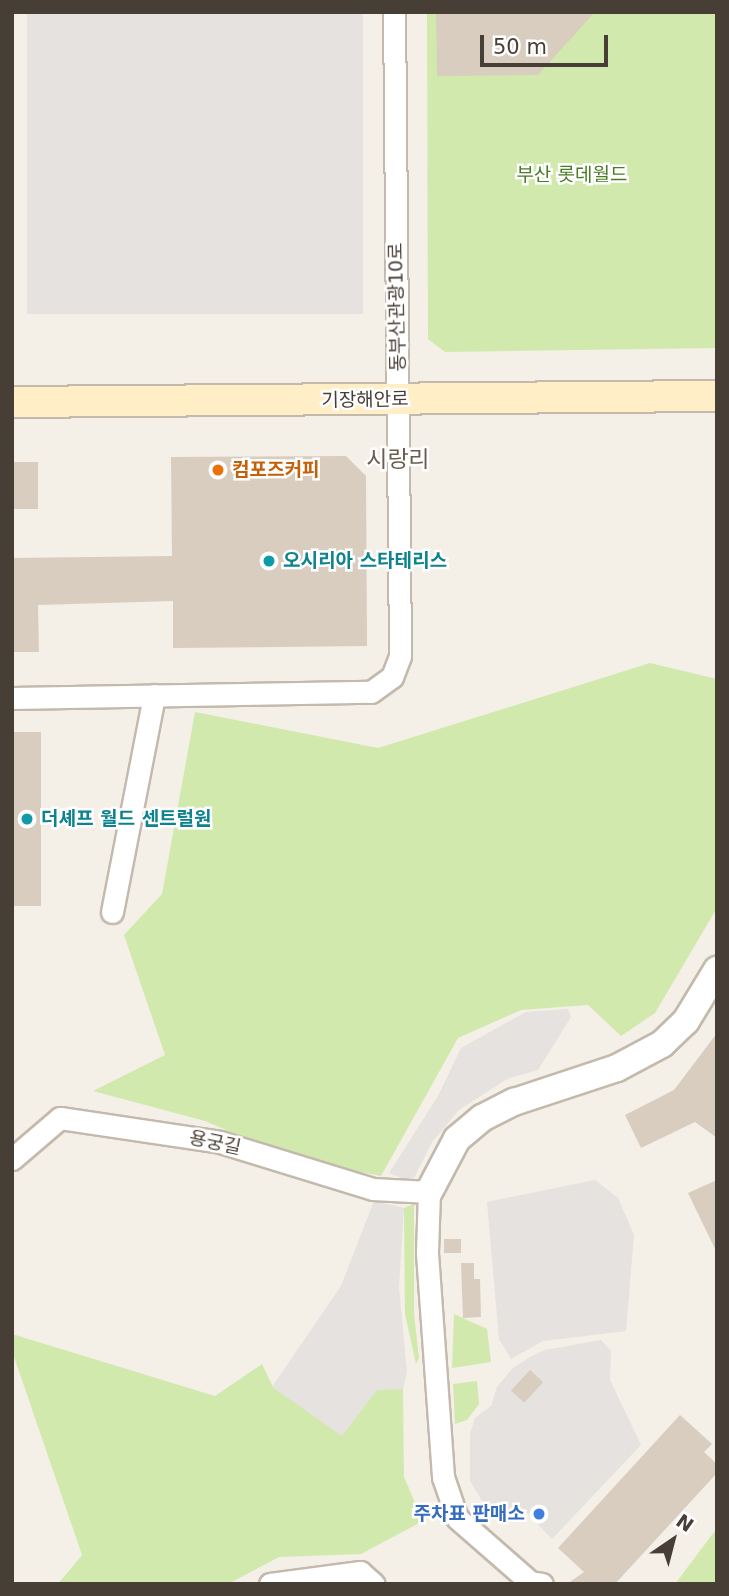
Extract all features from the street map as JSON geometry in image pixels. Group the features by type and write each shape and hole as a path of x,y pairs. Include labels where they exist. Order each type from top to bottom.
{"main road":[{"name":"기장해안로","path":"12,402 717,396"}],"street":[{"name":"동부산관광10로","path":"12,698 371,692 392,677 400,656 400,400 394,12"},
{"path":"112,912 154,695"},
{"path":"533,1583 457,1518 443,1477 427,1253 429,1192 457,1139 482,1118 514,1102 617,1068 662,1044 686,1021 717,970"},
{"name":"용궁길","path":"12,1159 61,1118 220,1142 373,1189 429,1192"},
{"path":"270,1584 360,1572 374,1584"}],"green space":[{"name":"부산 롯데월드","path":"427,12 717,12 717,348 445,352 428,339"},
{"path":"650,663 717,679 717,908 655,1013 621,1036 588,1005 521,1010 458,1038 381,1176 295,1159 205,1121 93,1091 165,1055 124,935 162,894 195,712 378,748"},
{"path":"414,1204 414,1314 419,1358 416,1364 405,1314 404,1208"},
{"path":"454,1314 487,1329 491,1362 452,1368"},
{"path":"12,1334 215,1396 262,1364 273,1387 403,1389 404,1477 423,1521 361,1554 279,1557 228,1584 58,1584 82,1555 12,1351"},
{"path":"477,1381 479,1404 467,1420 455,1424 453,1384"},
{"path":"717,1528 717,1583 675,1584"}],"shaded area":[{"path":"27,12 363,12 363,314 27,314"},
{"path":"568,1009 571,1017 538,1070 507,1079 459,1110 432,1142 412,1182 389,1173 438,1096 461,1048 526,1012"},
{"path":"595,1180 618,1198 634,1235 626,1331 543,1341 511,1359 499,1339 487,1202"},
{"path":"374,1201 404,1208 399,1287 407,1372 403,1389 377,1390 342,1436 272,1387 341,1286"},
{"path":"601,1340 611,1351 610,1380 641,1445 552,1539 524,1510 513,1506 493,1519 470,1481 470,1434 475,1418 491,1406 497,1387 513,1368 530,1357 545,1350"}],"building":[{"path":"436,12 595,12 538,75 437,76"},
{"name":"오시리아 스타테리스","path":"346,456 366,476 367,646 173,648 173,601 38,605 39,652 12,652 12,558 172,556 171,457"},
{"path":"12,462 38,462 38,509 12,509"},
{"name":"더셰프 월드 센트럴원","path":"12,732 41,732 41,906 12,906"},
{"path":"717,1033 717,1138 695,1122 641,1148 625,1115 674,1090"},
{"path":"717,1180 717,1253 688,1193"},
{"path":"444,1239 461,1239 461,1253 444,1253"},
{"path":"461,1263 474,1263 474,1279 480,1279 481,1317 463,1318"},
{"path":"530,1370 543,1382 524,1403 511,1390"},
{"path":"680,1415 712,1444 704,1452 717,1464 717,1473 615,1584 567,1584 584,1572 558,1548"}],"place":[{"name":"컴포즈커피","path":"218,470"},
{"name":"오시리아 스타테리스","path":"269,561"},
{"name":"더셰프 월드 센트럴원","path":"27,819"},
{"name":"주차표 판매소","path":"539,1514"}],"district":[{"name":"시랑리","path":"398,459"}]}
